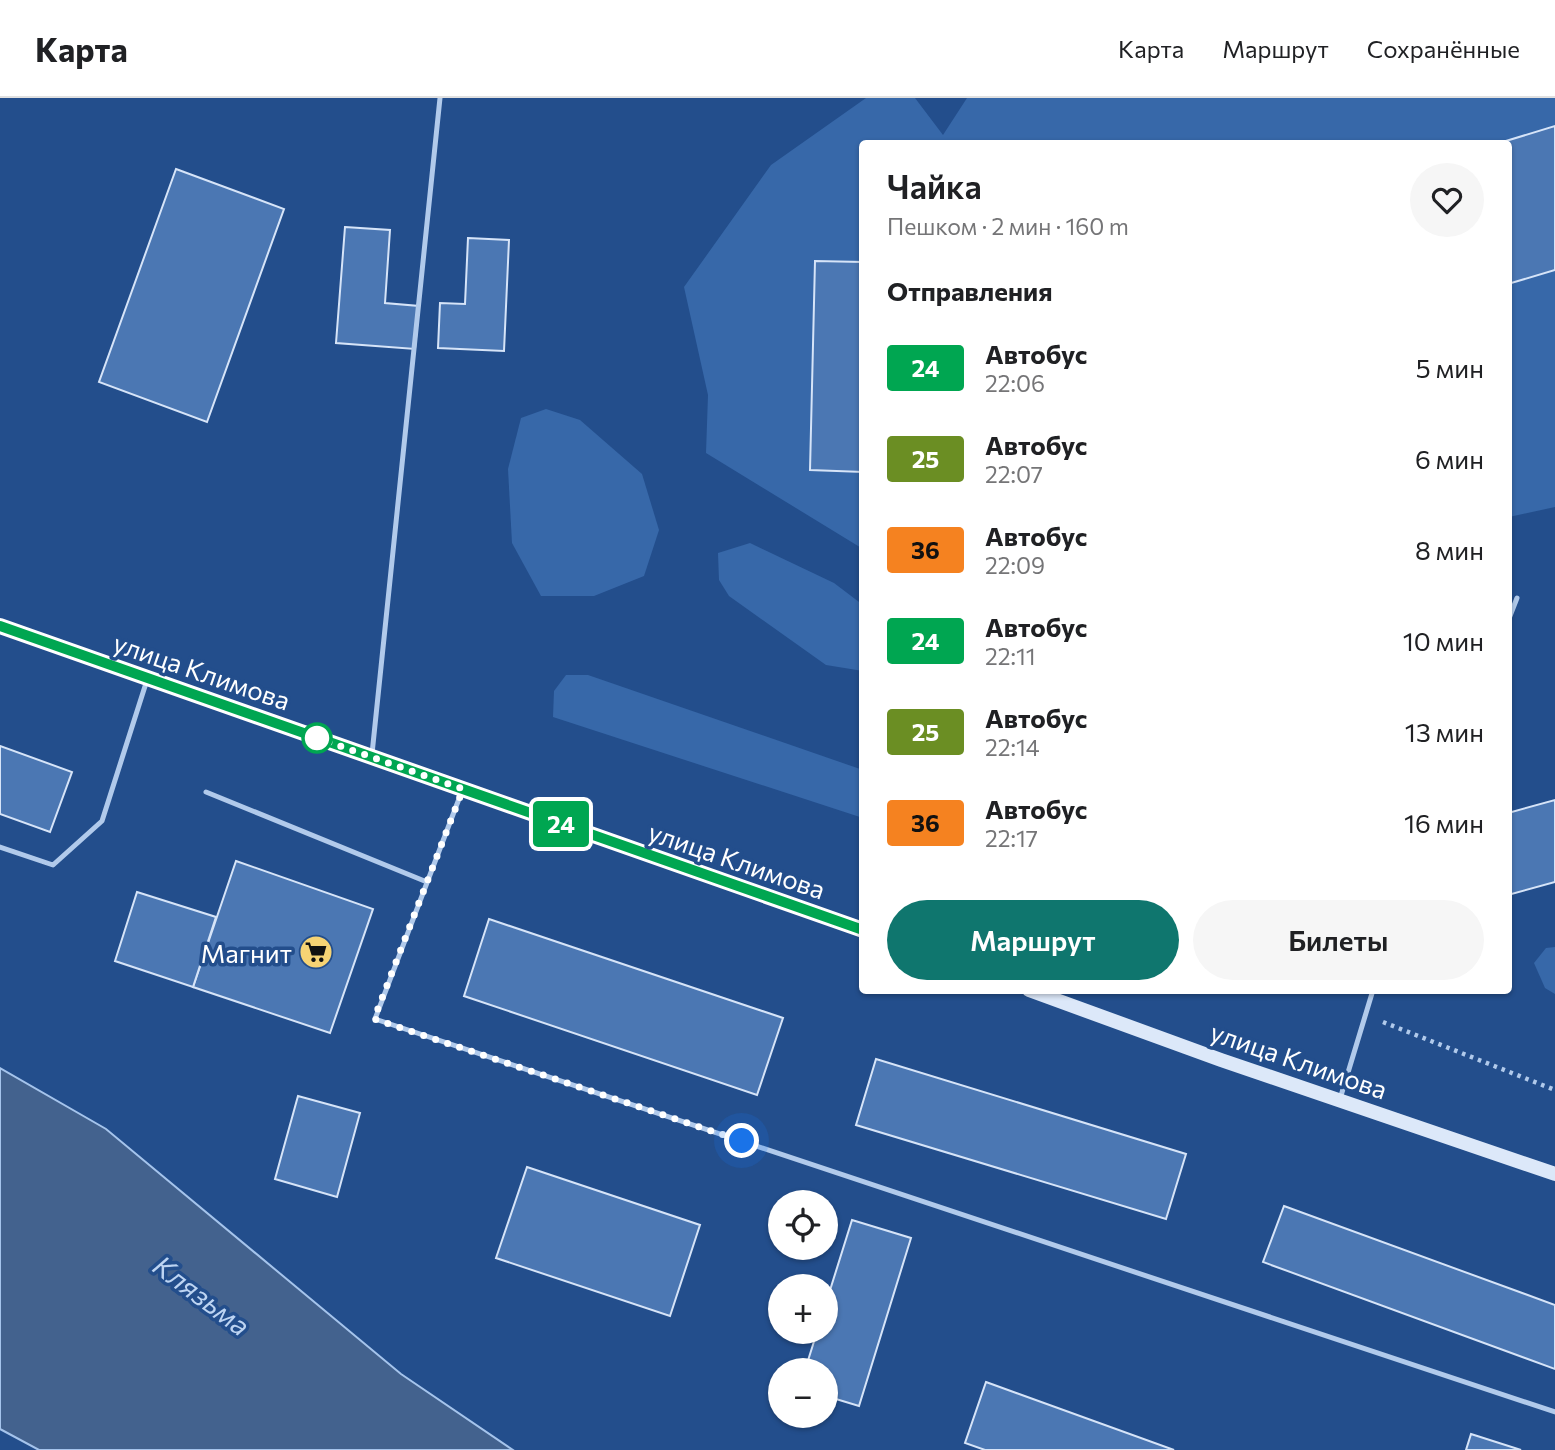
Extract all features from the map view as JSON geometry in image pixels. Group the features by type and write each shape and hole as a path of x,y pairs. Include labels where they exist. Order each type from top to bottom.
{"main road":[{"name":"улица Климова","path":"0,626 859,929"},
{"name":"улица Климова","path":"1040,994 1221,1060 1555,1174"}],"lane":[{"path":"372,757 440,98"},
{"path":"1512,611 1517,598"},
{"path":"0,847 53,865 102,821 147,678"},
{"path":"463,789 374,1019 1555,1412"},
{"path":"206,792 427,881"},
{"path":"1340,1099 1372,994"}],"path":[{"path":"1366,1015 1555,1090"}],"shaded area":[{"path":"866,98 915,98 943,135 967,98 1555,98 1555,507 1512,516 1512,140 859,140 859,547 706,453 708,395 684,287 771,165"},
{"path":"546,409 580,420 642,474 659,530 644,576 594,596 541,596 512,543 508,469 521,418"},
{"path":"750,543 834,583 859,602 859,670 826,665 729,596 719,580 718,553"},
{"path":"566,675 588,675 859,769 859,817 553,717 554,691"},
{"path":"1555,947 1555,994 1545,988 1534,963 1546,948"}],"water":[{"name":"Клязьма","path":"0,1068 106,1129 401,1374 513,1450 39,1450 0,1429"}],"building":[{"path":"1555,126 1555,270 1512,283 1512,140 1509,140"},
{"path":"176,169 284,209 207,422 99,382"},
{"path":"345,227 390,230 385,303 419,306 415,349 336,343"},
{"path":"468,238 509,240 504,351 438,348 440,303 465,304"},
{"path":"815,261 859,262 859,472 810,470"},
{"path":"0,746 72,772 50,832 0,814"},
{"path":"1555,800 1555,882 1512,894 1512,812"},
{"path":"236,861 373,909 330,1033 193,987"},
{"path":"137,892 216,917 193,987 115,961"},
{"path":"489,919 783,1018 757,1095 464,996"},
{"path":"876,1059 1186,1154 1166,1219 856,1125"},
{"path":"298,1096 360,1113 337,1197 275,1179"},
{"path":"527,1167 700,1225 670,1316 496,1258"},
{"path":"1284,1206 1555,1305 1555,1369 1263,1262"},
{"path":"852,1220 911,1238 859,1406 838,1400 838,1358 809,1358 813,1344 838,1344 838,1274 835,1274"},
{"path":"986,1382 1174,1450 985,1450 965,1443"},
{"path":"1471,1434 1521,1450 1466,1450"}],"bus line":[{"name":"24","path":"0,626 859,929"}],"place":[{"name":"Магнит","path":"316,952"}],"route":[{"path":"317,738 463,789 374,1019 742,1141"}]}
